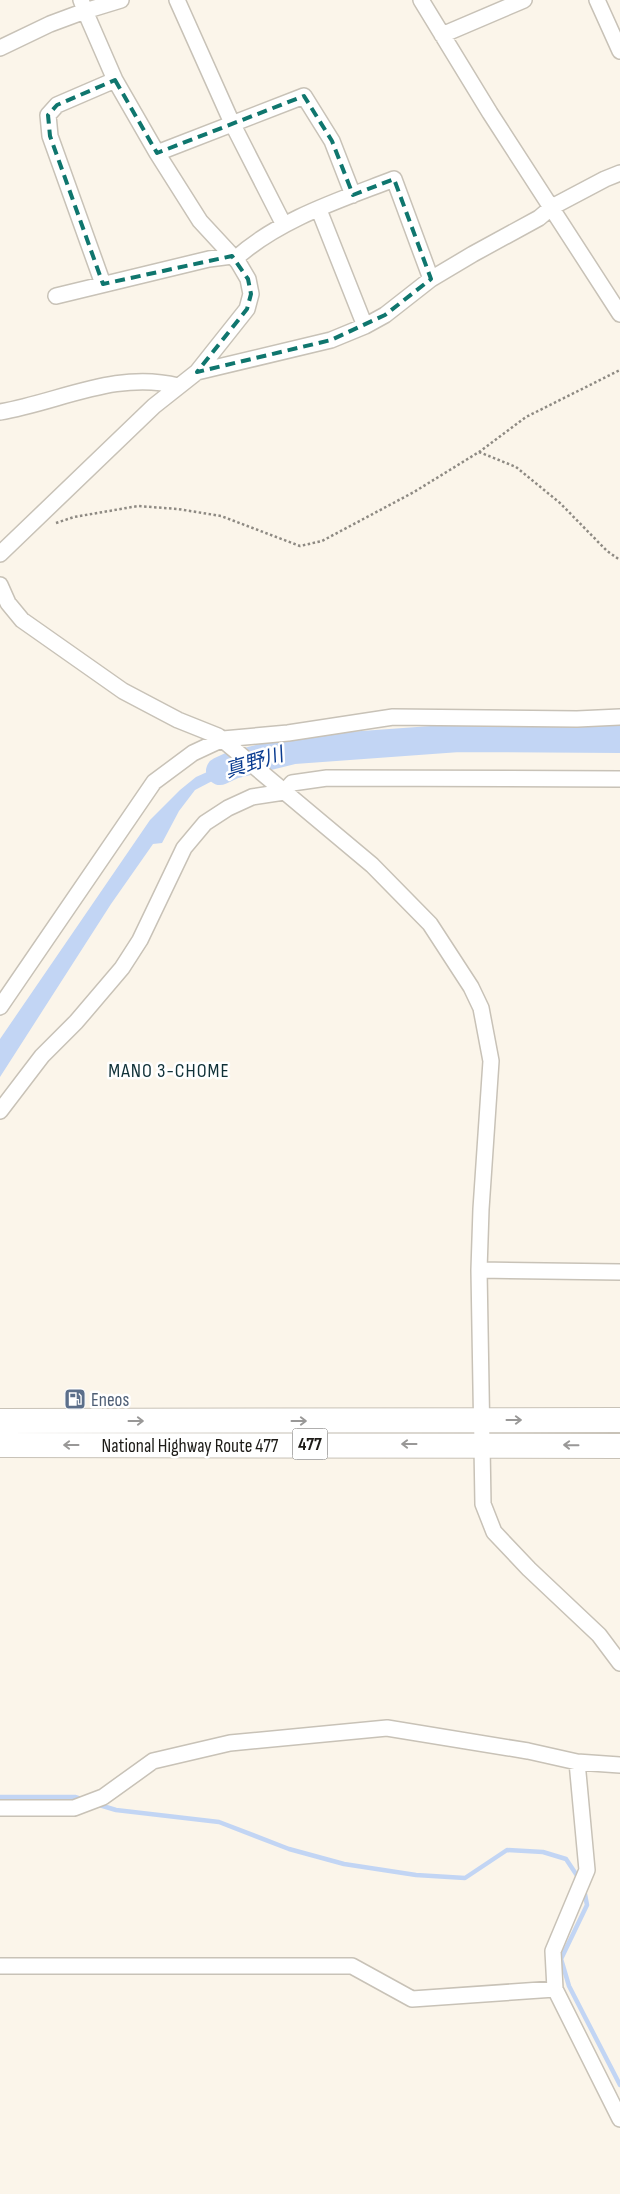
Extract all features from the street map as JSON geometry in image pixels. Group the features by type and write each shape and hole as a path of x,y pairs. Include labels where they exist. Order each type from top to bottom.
{"highway":[{"name":"National Highway Route 477","path":"0,1421 620,1420"},
{"name":"National Highway Route 477","path":"0,1445 483,1444 620,1446"}],"street":[{"path":"0,48 83,6 121,0"},
{"path":"176,0 232,123 284,225"},
{"path":"421,0 490,112 620,314"},
{"path":"442,35 524,0"},
{"path":"597,0 620,51"},
{"path":"0,554 24,534 148,412 197,372 248,309 251,294 248,279 234,258 200,220 157,153 115,80 83,6"},
{"path":"103,284 50,136 48,115 57,105 115,80"},
{"path":"157,153 304,96 332,141 353,195"},
{"path":"197,372 331,340 365,326 384,315 431,279 539,218 552,207 620,173"},
{"path":"56,296 209,259 234,258 254,242 284,225 394,179 431,279"},
{"path":"319,210 365,326"},
{"path":"0,412 92,387 123,383 160,382 178,386"},
{"path":"0,585 8,603 22,620 123,691 227,743 372,865 430,924 471,987 481,1008 491,1061 481,1208 479,1270 484,1504 494,1532 528,1569 599,1635 620,1663"},
{"path":"0,1007 154,782 193,753 227,743 393,717 620,718"},
{"path":"0,1111 42,1056 76,1022 122,968 140,940 184,848 205,823 228,808 252,797 292,783 327,778 620,779"},
{"path":"479,1270 620,1272"},
{"path":"0,1808 74,1808 103,1797 154,1761 230,1743 386,1728 577,1762 620,1765"},
{"path":"577,1762 587,1870 553,1951 555,1989 620,2119"},
{"path":"0,1966 352,1966 412,1999 555,1989"}],"path":[{"path":"24,534 74,517 138,506 178,509 220,516 300,546 322,541 414,492 479,452 526,417 620,370"},
{"path":"479,452 516,466 560,503 608,551 620,560"}],"highlighted area":[{"path":"115,80 157,153 304,96 332,141 353,195 394,179 431,279 385,315 331,340 197,372 247,309 251,294 248,279 232,256 103,284 50,136 48,115 57,105"}],"water":[{"path":"234,760 241,766 195,790 179,811 162,843 153,844 111,904 0,1077 0,1039 150,820 196,777"}],"waterway":[{"name":"真野川","path":"220,771 233,765 294,750 459,738 620,739"},
{"path":"0,1797 75,1797 84,1800"},
{"path":"96,1804 116,1810 219,1822 289,1849 344,1864 416,1875 465,1878 507,1850 543,1852 566,1859 580,1880"},
{"path":"584,1889 587,1905 561,1959 569,1986 620,2085"}],"place":[{"name":"Eneos","path":"75,1399"}],"district":[{"name":"MANO 3-CHOME","path":"169,1070"}]}
